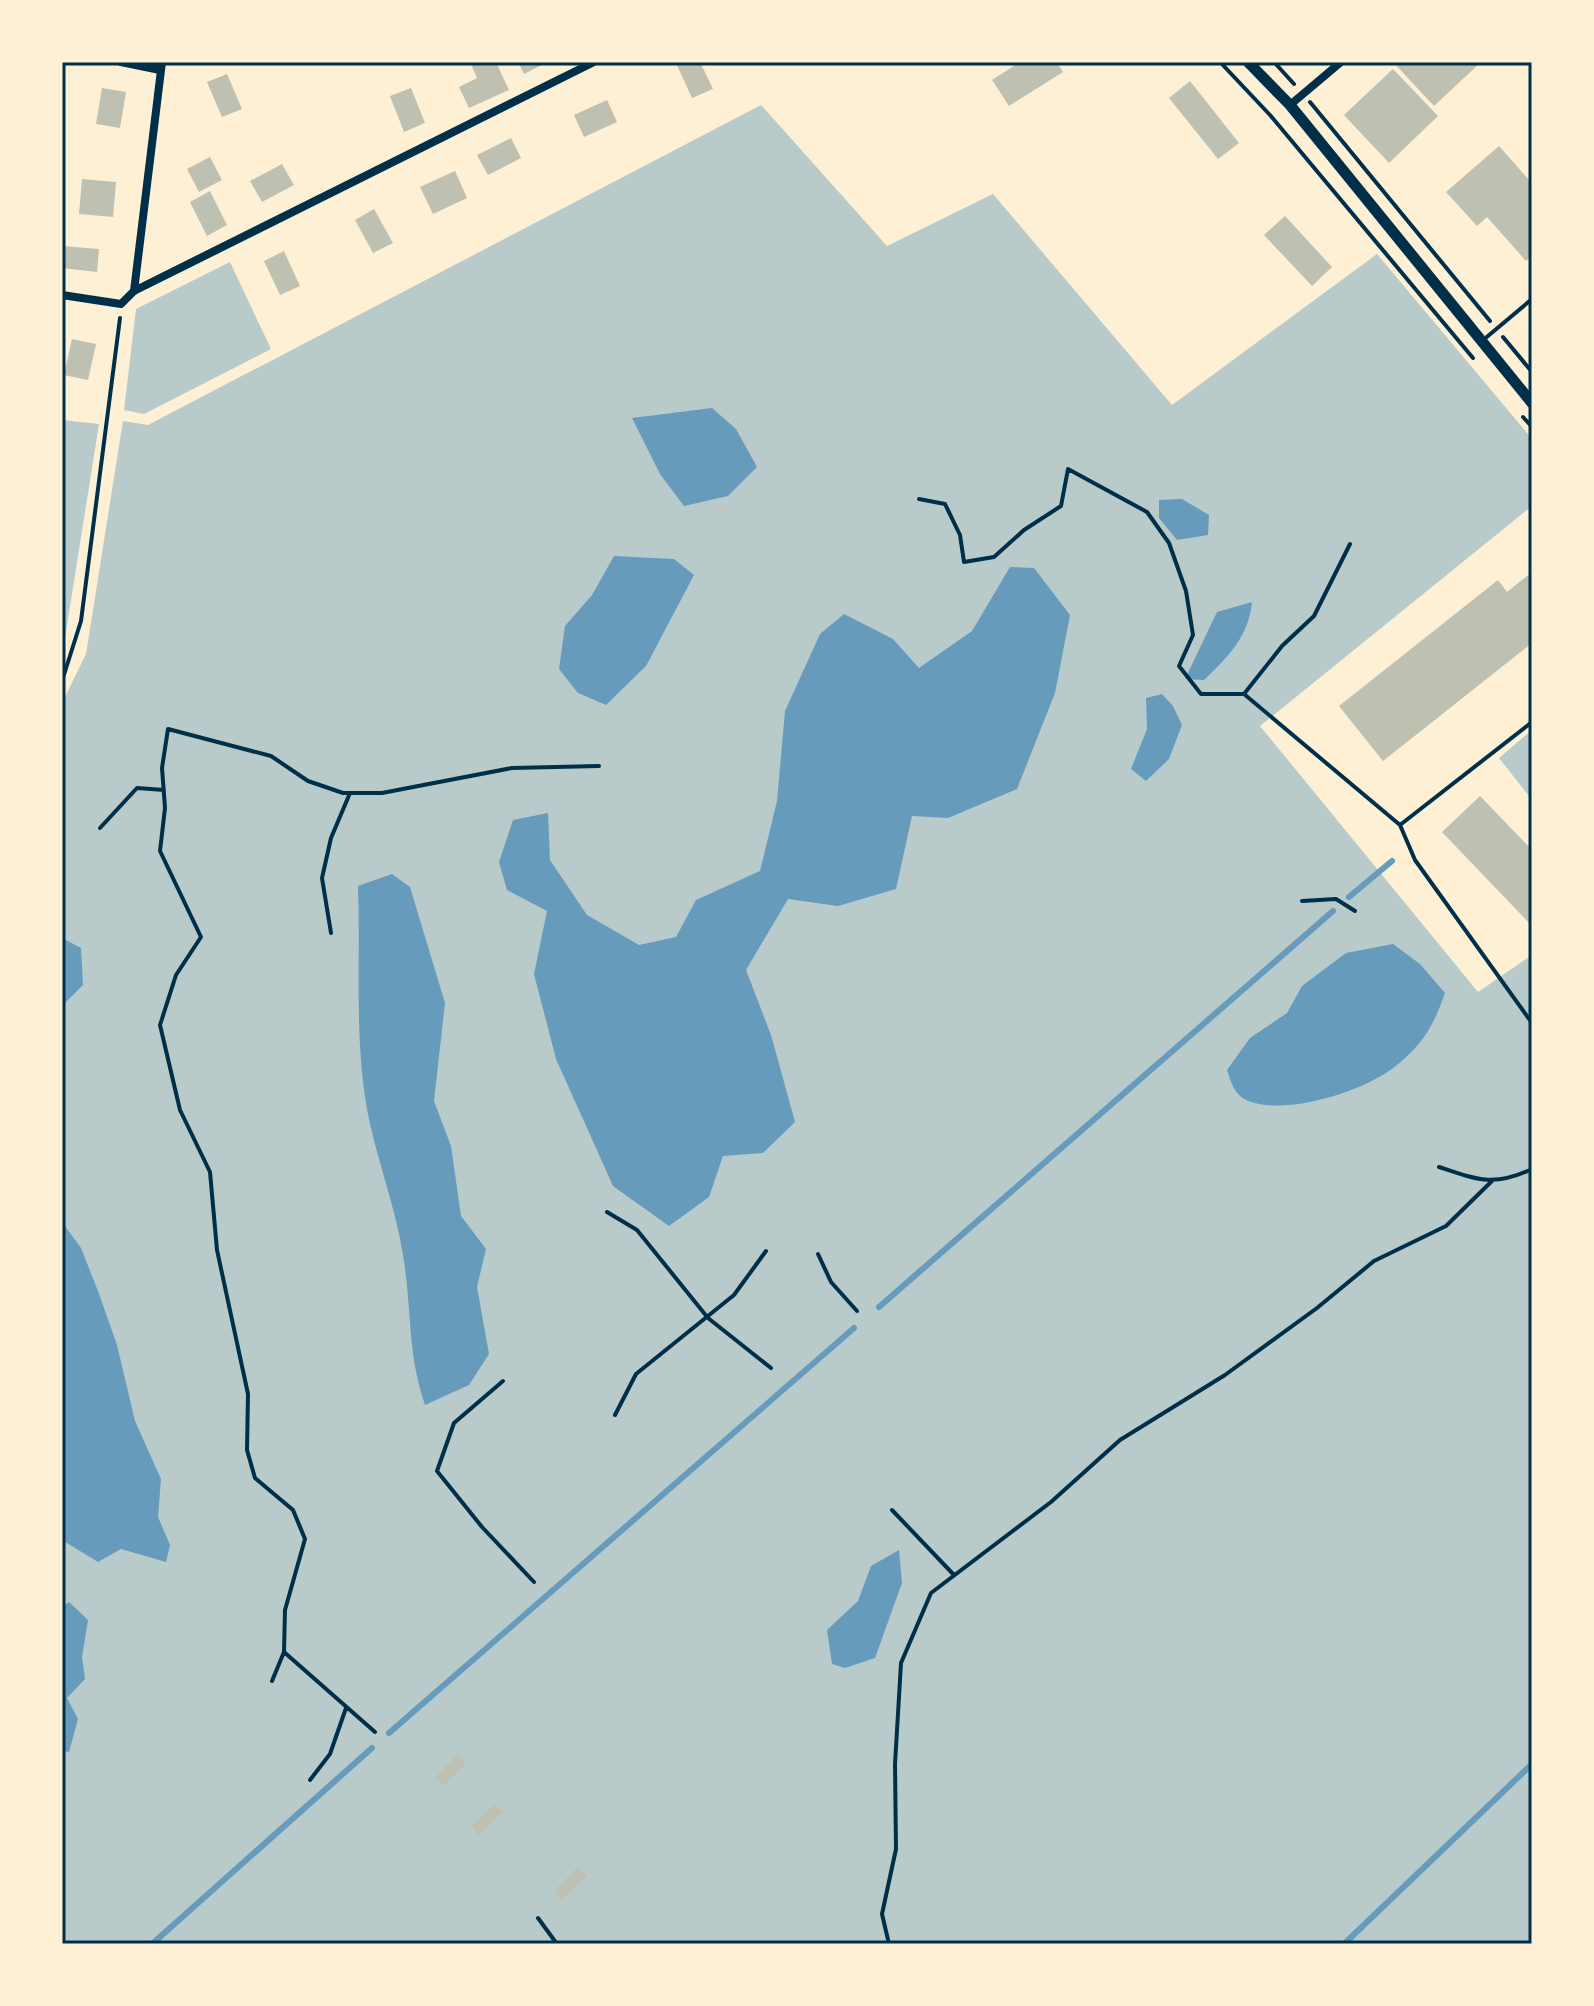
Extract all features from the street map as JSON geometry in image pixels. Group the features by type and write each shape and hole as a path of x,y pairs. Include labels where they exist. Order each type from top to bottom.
{"street":[{"path":"121,62 161,66 134,291"},
{"path":"62,295 121,304 134,291 594,62"},
{"path":"1248,62 1290,105 1532,403"},
{"path":"1290,105 1341,62"}],"lane":[{"path":"1481,343 1532,299"},
{"path":"919,499 945,504 960,535 964,562 994,557 1024,530 1061,506 1068,469 1147,512 1169,543 1186,591 1193,635 1179,666 1201,694 1244,694 1400,825 1415,860 1532,1023"},
{"path":"1244,694 1282,646 1314,616 1350,544"},
{"path":"1400,825 1532,722"},
{"path":"272,1681 284,1652 285,1610 305,1539 293,1510 255,1478 247,1450 248,1394 217,1250 210,1172 180,1110 160,1025 176,975 201,937 160,851 165,808 162,768 168,729 271,756 308,781 350,793 382,793 512,768 599,766"},
{"path":"100,828 137,788 164,790"},
{"path":"331,933 322,878 331,838 350,793"},
{"path":"1302,901 1336,899 1355,911"},
{"path":"1439,1167 1482,1182 1511,1179 1532,1169"},
{"path":"889,1944 882,1914 896,1849 895,1764 901,1663 931,1593 1051,1502 1120,1440 1225,1375 1317,1308 1374,1261 1446,1226 1492,1181"},
{"path":"607,1212 637,1230 707,1317 771,1368"},
{"path":"615,1415 636,1374 734,1295 766,1251"},
{"path":"818,1254 831,1282 857,1311"},
{"path":"503,1381 454,1423 437,1471 482,1527 534,1582"},
{"path":"892,1510 954,1575"},
{"path":"284,1652 375,1732"},
{"path":"310,1780 330,1754 346,1708"},
{"path":"538,1918 558,1943"}],"path":[{"path":"1220,62 1270,115 1482,369"},
{"path":"1274,62 1305,95 1532,372"},
{"path":"62,681 81,621 121,304"},
{"path":"1522,416 1532,427"}],"shaded area":[{"path":"761,105 887,246 993,194 1172,405 1377,254 1532,439 1532,506 1260,726 1478,992 1532,955 1532,1944 62,1944 62,703 86,654 123,421 148,425"},
{"path":"230,262 271,349 144,414 124,410 136,309"},
{"path":"62,420 99,424 62,657"},
{"path":"1532,730 1532,800 1499,758"}],"water":[{"path":"712,408 736,429 757,467 728,496 684,506 660,474 632,418"},
{"path":"1182,499 1209,515 1208,535 1177,540 1159,518 1159,500"},
{"path":"614,556 674,559 694,575 646,666 606,705 578,693 559,669 565,626 592,595"},
{"path":"1010,567 1034,568 1070,615 1055,693 1017,789 948,818 912,816 896,889 838,906 788,899 746,970 771,1035 795,1122 763,1153 723,1156 709,1197 669,1226 613,1186 556,1059 534,974 547,911 507,890 499,862 513,820 548,813 550,860 587,915 639,945 676,937 696,900 760,871 777,801 785,711 820,634 844,614 893,639 919,668 972,631"},
{"path":"1252,602 1247,625 1229,654 1204,680 1185,679 1217,612"},
{"path":"1162,694 1173,706 1182,725 1169,759 1146,781 1131,769 1147,729 1146,698"},
{"path":"392,874 410,887 445,1003 434,1101 451,1146 461,1216 486,1249 477,1287 489,1354 469,1385 425,1405 415,1367 400,1238 370,1124 361,1065 358,886"},
{"path":"62,938 81,948 83,985 62,1006"},
{"path":"1393,944 1420,964 1445,993 1431,1026 1412,1052 1393,1068 1362,1086 1322,1099 1280,1106 1246,1100 1239,1094 1227,1070 1250,1038 1287,1013 1302,986 1346,953"},
{"path":"62,1222 81,1248 98,1291 117,1345 135,1421 161,1479 158,1517 170,1545 166,1562 121,1549 98,1562 62,1540"},
{"path":"899,1550 902,1583 875,1658 845,1668 832,1664 827,1630 858,1601 871,1566"},
{"path":"69,1602 88,1620 82,1657 85,1679 67,1698 78,1719 69,1752 62,1751 62,1607"}],"building":[{"path":"470,62 496,62 509,90 469,108 459,87 477,78"},
{"path":"518,62 548,62 524,74"},
{"path":"700,62 713,89 692,98 676,63"},
{"path":"1020,62 1057,62 1063,72 1009,106 992,80"},
{"path":"1393,62 1481,62 1434,106"},
{"path":"1393,69 1438,116 1389,163 1344,115"},
{"path":"227,74 242,109 222,117 207,82"},
{"path":"1190,81 1239,143 1218,159 1169,98"},
{"path":"102,88 126,92 120,128 96,124"},
{"path":"411,88 425,123 404,132 390,96"},
{"path":"607,100 617,122 584,137 574,115"},
{"path":"511,138 521,158 488,175 477,155"},
{"path":"1499,146 1529,180 1532,177 1532,255 1526,261 1487,217 1477,226 1446,192"},
{"path":"210,157 222,180 199,192 187,169"},
{"path":"282,164 294,185 262,202 250,181"},
{"path":"455,171 467,198 433,214 420,187"},
{"path":"82,179 116,182 113,217 79,214"},
{"path":"210,191 227,225 207,236 190,202"},
{"path":"374,209 393,243 373,253 355,220"},
{"path":"1285,216 1332,267 1312,286 1264,235"},
{"path":"62,246 99,249 97,272 62,268"},
{"path":"284,251 300,286 280,295 264,261"},
{"path":"72,339 96,344 88,380 64,375"},
{"path":"1532,572 1532,643 1383,761 1339,706 1498,580 1507,592"},
{"path":"1480,796 1532,850 1532,920 1529,923 1442,832"},
{"path":"458,1754 466,1763 444,1786 435,1778"},
{"path":"494,1804 503,1812 479,1835 471,1826"},
{"path":"578,1867 587,1876 562,1900 554,1891"}],"waterway":[{"path":"1349,897 1392,861"},
{"path":"879,1307 1333,911"},
{"path":"389,1733 854,1328"},
{"path":"152,1944 372,1748"},
{"path":"1344,1944 1532,1764"}]}
